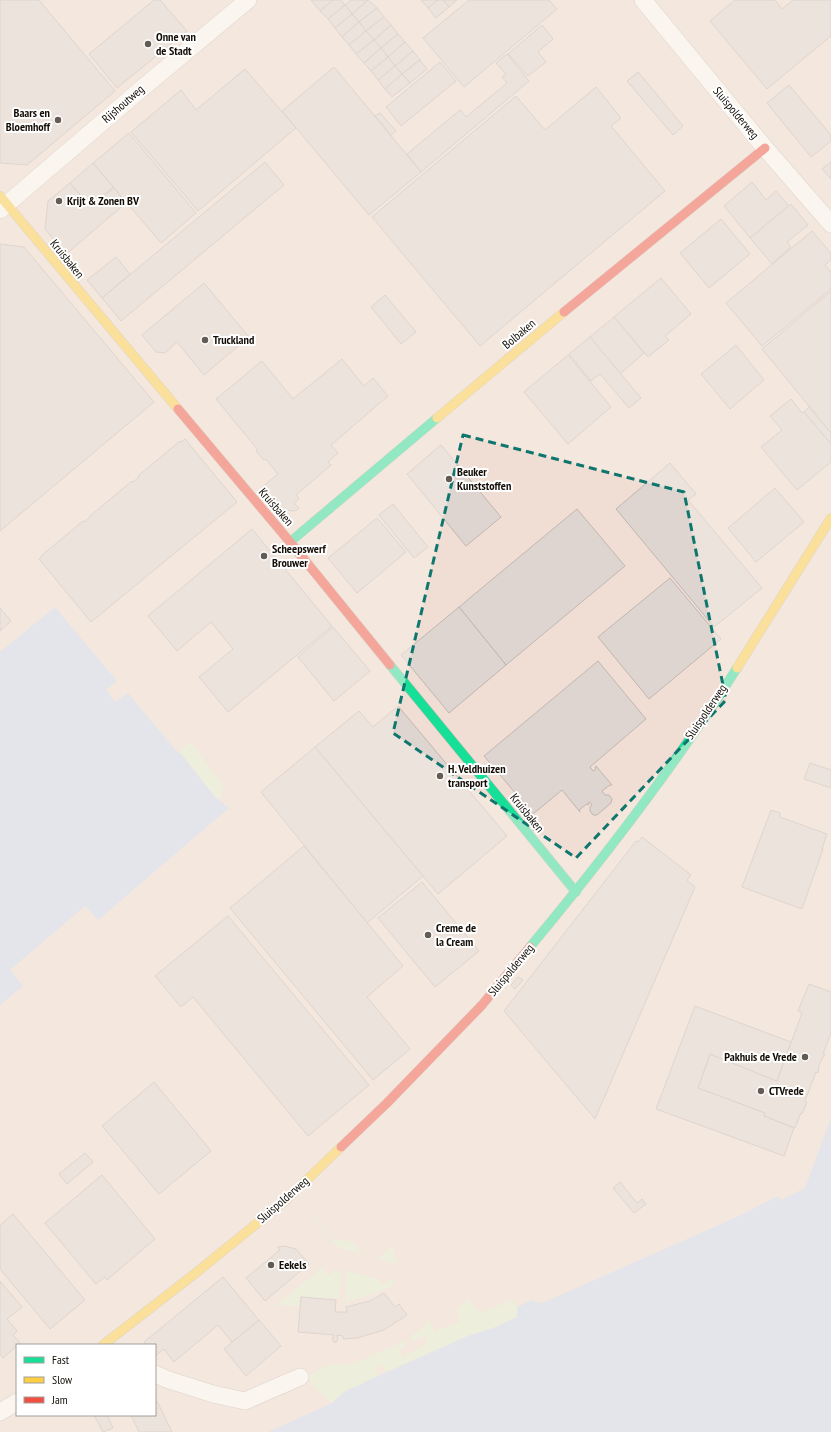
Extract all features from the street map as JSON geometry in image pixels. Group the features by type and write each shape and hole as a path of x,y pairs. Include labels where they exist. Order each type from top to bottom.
{"street":[{"name":"Rijshoutweg","path":"2,204 248,0"},
{"name":"Sluispolderweg","path":"643,0 765,148 831,224"},
{"name":"Bolbaken","path":"290,542 580,299 765,148"},
{"name":"Kruisbaken","path":"2,204 84,298 290,542 576,892"},
{"name":"Sluispolderweg","path":"104,1344 167,1296 278,1206 387,1103 482,1005 576,892 620,835 681,750 746,653 831,518"},
{"path":"156,1374 213,1394 245,1401 300,1377"},
{"path":"0,1412 16,1403"}],"highlighted area":[{"path":"463,435 684,492 726,700 576,858 393,733"}],"shaded area":[{"path":"0,0 831,0 831,1298 560,1432 0,1432"}],"green space":[{"path":"191,742 224,787 219,800 181,754 180,750"},
{"path":"313,1216 333,1239 354,1242 361,1254 338,1248"},
{"path":"392,1247 398,1265 377,1258"},
{"path":"322,1268 328,1275 337,1269 341,1274 339,1298 302,1297 301,1306 276,1305"},
{"path":"346,1271 381,1280 380,1285 384,1285 390,1280 394,1280 391,1287 345,1303"},
{"path":"467,1299 480,1313 512,1300 517,1307 517,1317 496,1327 468,1336 386,1373 382,1365 375,1367 378,1376 344,1392 332,1403 317,1390 308,1376 328,1365 353,1364 405,1341 407,1344 400,1348 400,1352 403,1357 428,1342 424,1336 413,1341 409,1338 429,1321 435,1332 460,1321 456,1310"}],"water":[{"path":"55,607 117,681 106,690 115,702 128,693 177,752 181,754 215,797 229,808 98,920 85,906 10,970 23,986 0,1005 0,652"},
{"path":"831,1118 831,1432 268,1432 332,1403 344,1392 378,1376 468,1336 496,1327 517,1317 517,1307 532,1300 540,1303 547,1301 739,1216 778,1196 781,1200 805,1188"}],"building":[{"path":"0,0 39,0 115,91 27,165 0,163"},
{"path":"154,0 160,0 187,31 117,88 89,54"},
{"path":"311,0 333,0 320,11"},
{"path":"333,0 341,0 345,5 328,19 320,11"},
{"path":"351,0 368,0 352,14 345,5"},
{"path":"368,0 377,8 359,22 352,14"},
{"path":"421,0 438,0 428,8"},
{"path":"438,0 443,0 449,7 436,18 428,8"},
{"path":"443,0 457,0 449,7"},
{"path":"469,0 549,0 557,9 464,87 423,38"},
{"path":"735,0 775,0 782,9 793,0 831,0 831,36 767,89 710,21"},
{"path":"345,5 352,14 335,28 328,19"},
{"path":"377,8 384,17 366,31 359,22"},
{"path":"352,14 359,22 342,37 335,28"},
{"path":"384,17 391,25 374,40 366,31"},
{"path":"359,22 366,31 349,45 342,37"},
{"path":"391,25 398,34 381,48 374,40"},
{"path":"542,25 553,39 538,52 546,62 528,76 508,54"},
{"path":"366,31 374,40 356,54 349,45"},
{"path":"398,34 405,42 388,57 381,48"},
{"path":"374,40 381,48 364,63 356,54"},
{"path":"405,42 413,51 395,66 388,57"},
{"path":"381,48 388,57 371,71 364,63"},
{"path":"413,51 420,60 402,74 395,66"},
{"path":"507,54 529,81 421,172 407,154 460,110 466,117 507,83 502,77 506,74 496,63"},
{"path":"388,57 395,66 378,80 371,71"},
{"path":"420,60 427,69 410,83 402,74"},
{"path":"440,62 456,81 401,126 386,107"},
{"path":"395,66 402,74 385,89 378,80"},
{"path":"334,67 421,172 369,215 282,111"},
{"path":"245,69 296,128 198,211 131,132 181,90 196,110"},
{"path":"638,72 683,126 673,135 627,81"},
{"path":"402,74 410,83 392,97 385,89"},
{"path":"789,85 831,135 831,141 811,157 767,103"},
{"path":"596,87 621,118 611,126 665,191 480,346 372,217 516,96 545,130"},
{"path":"380,113 396,131 391,135 375,116"},
{"path":"129,133 196,213 161,243 93,163"},
{"path":"265,162 284,185 121,321 102,298"},
{"path":"831,162 831,179 822,169"},
{"path":"93,163 113,187 90,207 70,183"},
{"path":"752,182 766,200 776,191 789,206 750,238 724,206"},
{"path":"70,183 90,207 114,188 126,203 66,254 45,229 48,201"},
{"path":"791,204 808,225 787,242 791,247 772,264 750,238"},
{"path":"721,219 750,254 709,288 680,253"},
{"path":"812,231 831,253 831,260 825,265 831,272 831,289 762,346 726,303"},
{"path":"0,244 24,247 154,402 0,531"},
{"path":"116,257 130,274 102,298 87,280"},
{"path":"661,278 691,314 665,336 669,340 648,357 614,317"},
{"path":"204,283 249,337 204,375 177,342 165,353 156,352 142,335"},
{"path":"831,291 831,433 762,349"},
{"path":"385,295 416,332 401,344 371,307"},
{"path":"614,317 644,353 620,374 590,337"},
{"path":"590,337 641,398 629,408 600,374 591,381 569,354"},
{"path":"736,345 764,380 730,409 701,374"},
{"path":"568,355 611,407 568,444 524,392"},
{"path":"342,359 364,386 373,378 388,396 331,445 338,453 328,462 331,465 296,495 299,499 294,503 299,508 295,511 280,510 261,488 278,474 266,459 264,460 256,451 258,450 216,399 262,361 293,399"},
{"path":"791,399 831,444 831,462 797,490 761,447 782,430 770,416"},
{"path":"809,407 831,433 831,444 804,412"},
{"path":"185,439 237,502 91,622 39,559 83,521 84,522 132,481 133,482 139,477 138,476 180,441 181,442"},
{"path":"441,445 501,517 466,546 407,474"},
{"path":"670,463 696,494 688,500 762,588 714,627 616,509"},
{"path":"775,488 804,522 756,562 728,528"},
{"path":"393,504 428,547 414,558 379,515"},
{"path":"577,509 625,566 506,665 459,607"},
{"path":"377,518 406,552 357,593 328,558"},
{"path":"252,529 332,626 228,712 199,677 233,649 211,622 177,651 148,616"},
{"path":"670,578 721,639 649,699 598,637"},
{"path":"459,607 506,665 449,713 401,655"},
{"path":"0,608 11,621 0,631"},
{"path":"333,627 370,671 334,701 298,657"},
{"path":"598,661 646,719 590,767 593,771 596,769 596,766 612,785 602,791 605,795 609,795 612,799 611,803 597,815 593,815 590,811 590,807 592,805 590,802 588,803 589,805 587,804 579,810 580,812 562,790 533,814 484,756"},
{"path":"398,706 507,836 438,894 315,747 359,711 373,727"},
{"path":"315,747 423,876 367,923 261,792"},
{"path":"810,763 831,770 831,788 804,779"},
{"path":"771,810 780,813 780,817 827,834 802,909 742,887"},
{"path":"642,837 691,875 687,880 695,887 595,1119 504,1011 636,841 638,842"},
{"path":"304,846 403,966 367,997 410,1049 373,1080 230,908"},
{"path":"422,882 479,951 435,987 378,918"},
{"path":"228,916 369,1085 308,1136 193,997 181,1007 155,976"},
{"path":"518,977 523,980 515,989 511,985"},
{"name":"Pakhuis de Vrede","path":"809,984 831,992 831,1033 823,1054 825,1054 819,1065 818,1073 816,1072 805,1101 807,1102 795,1128 764,1116 765,1113 698,1088 710,1054 777,1081 802,1013 798,1011"},
{"path":"695,1006 791,1042 777,1081 710,1054 698,1088 765,1113 764,1116 794,1128 784,1156 656,1109"},
{"path":"154,1082 211,1151 159,1194 102,1126"},
{"path":"85,1153 93,1162 67,1184 59,1174"},
{"path":"102,1175 155,1239 107,1280 105,1277 96,1284 45,1223"},
{"path":"620,1182 637,1203 642,1199 646,1204 634,1213 613,1188"},
{"path":"13,1214 85,1300 50,1329 0,1269 0,1225"},
{"path":"284,1246 296,1249 309,1264 265,1301 246,1278 280,1250 277,1247"},
{"path":"223,1277 259,1320 232,1342 218,1325 174,1362 164,1349 156,1355 156,1344 145,1344 144,1342"},
{"path":"0,1281 22,1307 7,1319 17,1331 13,1335 20,1343 16,1344 16,1347 3,1358 0,1354"},
{"path":"384,1293 395,1307 399,1304 407,1315 384,1330 357,1338 343,1339 343,1336 337,1335 338,1340 336,1342 332,1339 334,1335 298,1332 301,1297 336,1300 335,1312 347,1312 346,1307 370,1301"},
{"path":"259,1320 281,1346 246,1376 224,1349"},
{"path":"156,1402 172,1432 139,1432 131,1416 156,1416"},
{"path":"95,1416 107,1416 113,1428 103,1432"}],"traffic: fast":[{"path":"290,542 437,418"},
{"path":"390,665 576,892"},
{"path":"530,947 585,880 664,776 737,668"}],"traffic: slow":[{"path":"0,196 178,409"},
{"path":"437,418 564,312"},
{"path":"737,668 831,518"},
{"path":"104,1344 197,1272 287,1199 341,1147"}],"traffic: jam":[{"path":"564,312 765,148"},
{"path":"178,409 290,542 390,665"},
{"path":"341,1147 387,1103 482,1005 530,947"}],"place":[{"name":"Onne van de Stadt","path":"148,44"},
{"name":"Baars en Bloemhoff","path":"58,120"},
{"name":"Krijt & Zonen BV","path":"59,201"},
{"name":"Truckland","path":"205,340"},
{"name":"Beuker Kunststoffen","path":"449,479"},
{"name":"Scheepswerf Brouwer","path":"264,556"},
{"name":"H. Veldhuizen transport","path":"440,776"},
{"name":"Creme de la Cream","path":"428,935"},
{"name":"Pakhuis de Vrede","path":"805,1057"},
{"name":"CTVrede","path":"761,1091"},
{"name":"Eekels","path":"271,1265"}]}
